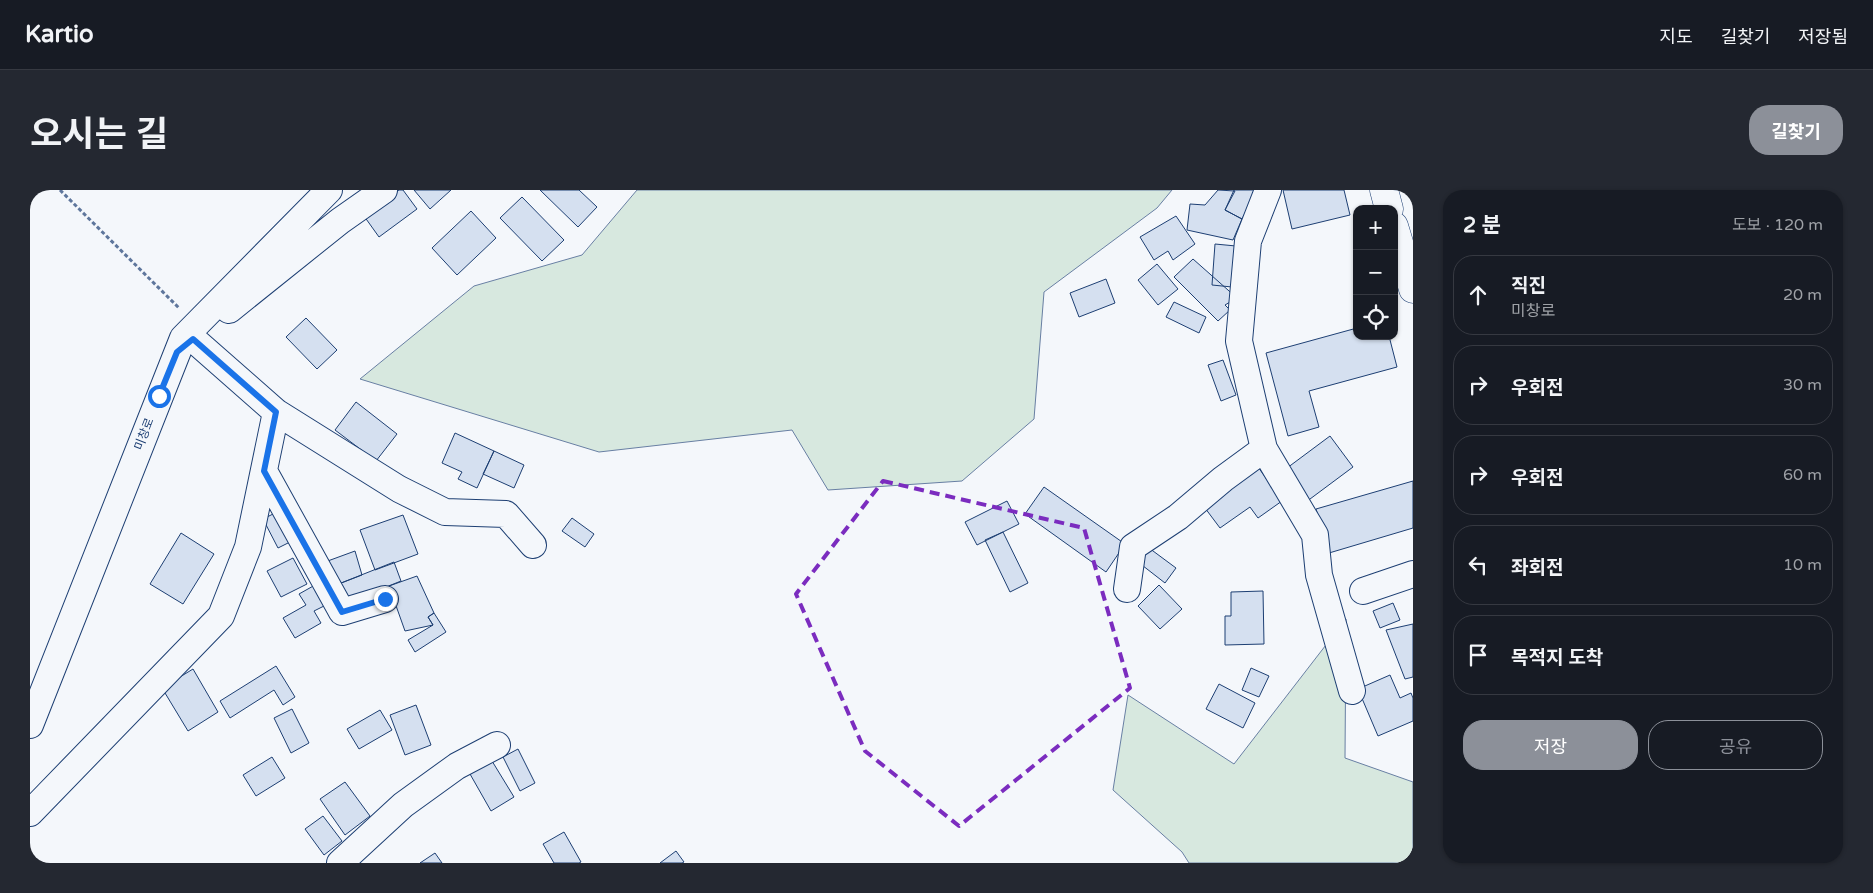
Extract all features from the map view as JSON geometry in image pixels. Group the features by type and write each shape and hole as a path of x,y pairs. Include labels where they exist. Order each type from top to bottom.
{"main road":[{"path":"1384,190 1388,205"},
{"path":"1398,239 1413,288"}],"street":[{"name":"미창로","path":"30,724 189,338 329,190"},
{"path":"384,190 340,221 189,338 276,412 399,489 445,512 506,514 533,545"},
{"path":"1268,190 1248,241 1239,341 1264,449 1314,535 1319,575 1352,691"},
{"path":"30,813 221,616 248,547 276,412"},
{"path":"1128,589 1133,547 1178,516 1264,449"},
{"path":"264,471 342,612 385,599"},
{"path":"1363,591 1413,574"},
{"path":"340,863 403,805 456,766 497,745"}],"path":[{"path":"60,190 189,338"}],"highlighted area":[{"path":"883,481 1084,528 1130,688 959,826 865,751 796,594"}],"shaded area":[{"path":"637,190 1172,190 1157,208 1044,292 1034,419 962,481 828,490 792,430 599,452 360,379 474,286 582,255"},
{"path":"1346,619 1345,758 1413,782 1413,863 1189,863 1182,852 1113,790 1128,695 1234,764"}],"building":[{"path":"399,190 403,190 417,209 379,237 364,216"},
{"path":"414,190 451,190 430,209"},
{"path":"540,190 579,190 597,207 578,227"},
{"path":"1218,190 1235,191 1225,210 1242,219 1233,240 1187,230 1190,204 1205,205"},
{"path":"1234,190 1257,190 1242,219 1225,210"},
{"path":"1283,190 1344,190 1350,215 1292,229"},
{"path":"522,197 564,240 542,261 500,218"},
{"path":"471,211 496,238 457,275 432,248"},
{"path":"1176,216 1195,244 1173,260 1168,251 1154,260 1140,237"},
{"path":"1215,244 1236,246 1232,287 1212,285"},
{"path":"1193,259 1237,298 1225,305 1230,310 1218,321 1174,277"},
{"path":"1157,264 1178,289 1158,305 1138,280"},
{"path":"1106,279 1115,303 1079,317 1070,293"},
{"path":"1174,302 1206,317 1199,333 1166,317"},
{"path":"306,318 337,350 317,369 286,337"},
{"path":"1353,329 1353,340 1390,340 1397,367 1309,391 1319,427 1288,436 1266,353"},
{"path":"1223,360 1236,395 1221,401 1208,365"},
{"path":"356,402 397,434 376,461 335,430"},
{"path":"455,433 494,451 477,488 458,479 462,472 442,463"},
{"path":"1330,436 1353,467 1306,502 1283,471"},
{"path":"494,451 524,465 514,488 483,474"},
{"path":"1256,464 1282,501 1258,518 1250,507 1220,528 1202,504"},
{"path":"1413,481 1413,528 1329,553 1316,509"},
{"path":"1044,487 1125,544 1106,572 1025,514"},
{"path":"1007,501 1019,524 977,545 965,522"},
{"path":"275,513 290,542 278,548 263,519"},
{"path":"403,515 418,554 375,570 360,530"},
{"path":"572,518 594,534 585,547 562,531"},
{"path":"1003,532 1028,583 1010,592 985,540"},
{"path":"181,533 214,554 183,604 150,584"},
{"path":"1149,548 1176,568 1165,583 1138,562"},
{"path":"355,551 362,575 336,585 325,562"},
{"path":"293,558 307,584 281,597 267,571"},
{"path":"394,562 401,581 344,604 336,585"},
{"path":"417,576 434,613 428,617 433,625 405,631 389,586"},
{"path":"315,585 326,605 314,611 321,623 295,638 283,618 306,605 299,594"},
{"path":"1159,585 1182,609 1160,629 1138,606"},
{"path":"1263,591 1264,644 1225,645 1225,616 1231,616 1231,592"},
{"path":"1393,603 1400,620 1380,628 1373,611"},
{"path":"434,613 446,632 415,652 408,640 433,625 428,617"},
{"path":"1413,624 1413,677 1405,679 1386,630"},
{"path":"276,666 295,697 283,705 274,690 230,718 220,701"},
{"path":"1251,668 1269,676 1259,697 1242,690"},
{"path":"193,669 218,712 188,731 162,688"},
{"path":"1390,675 1400,698 1411,693 1413,698 1413,721 1378,736 1358,689"},
{"path":"1219,684 1255,703 1243,728 1206,709"},
{"path":"416,705 431,745 405,755 390,715"},
{"path":"292,709 309,743 291,753 274,718"},
{"path":"380,710 392,730 359,749 347,729"},
{"path":"518,749 535,783 520,791 503,757"},
{"path":"272,757 285,778 256,796 243,775"},
{"path":"492,761 514,797 491,811 470,774"},
{"path":"345,782 370,816 345,835 320,799"},
{"path":"323,816 342,841 324,855 305,829"},
{"path":"564,832 581,862 554,863 543,844"},
{"path":"676,851 684,862 660,863"},
{"path":"435,853 442,863 420,863"}],"route":[{"path":"159,396 177,352 193,339 276,412 264,471 342,612 385,599"}]}
